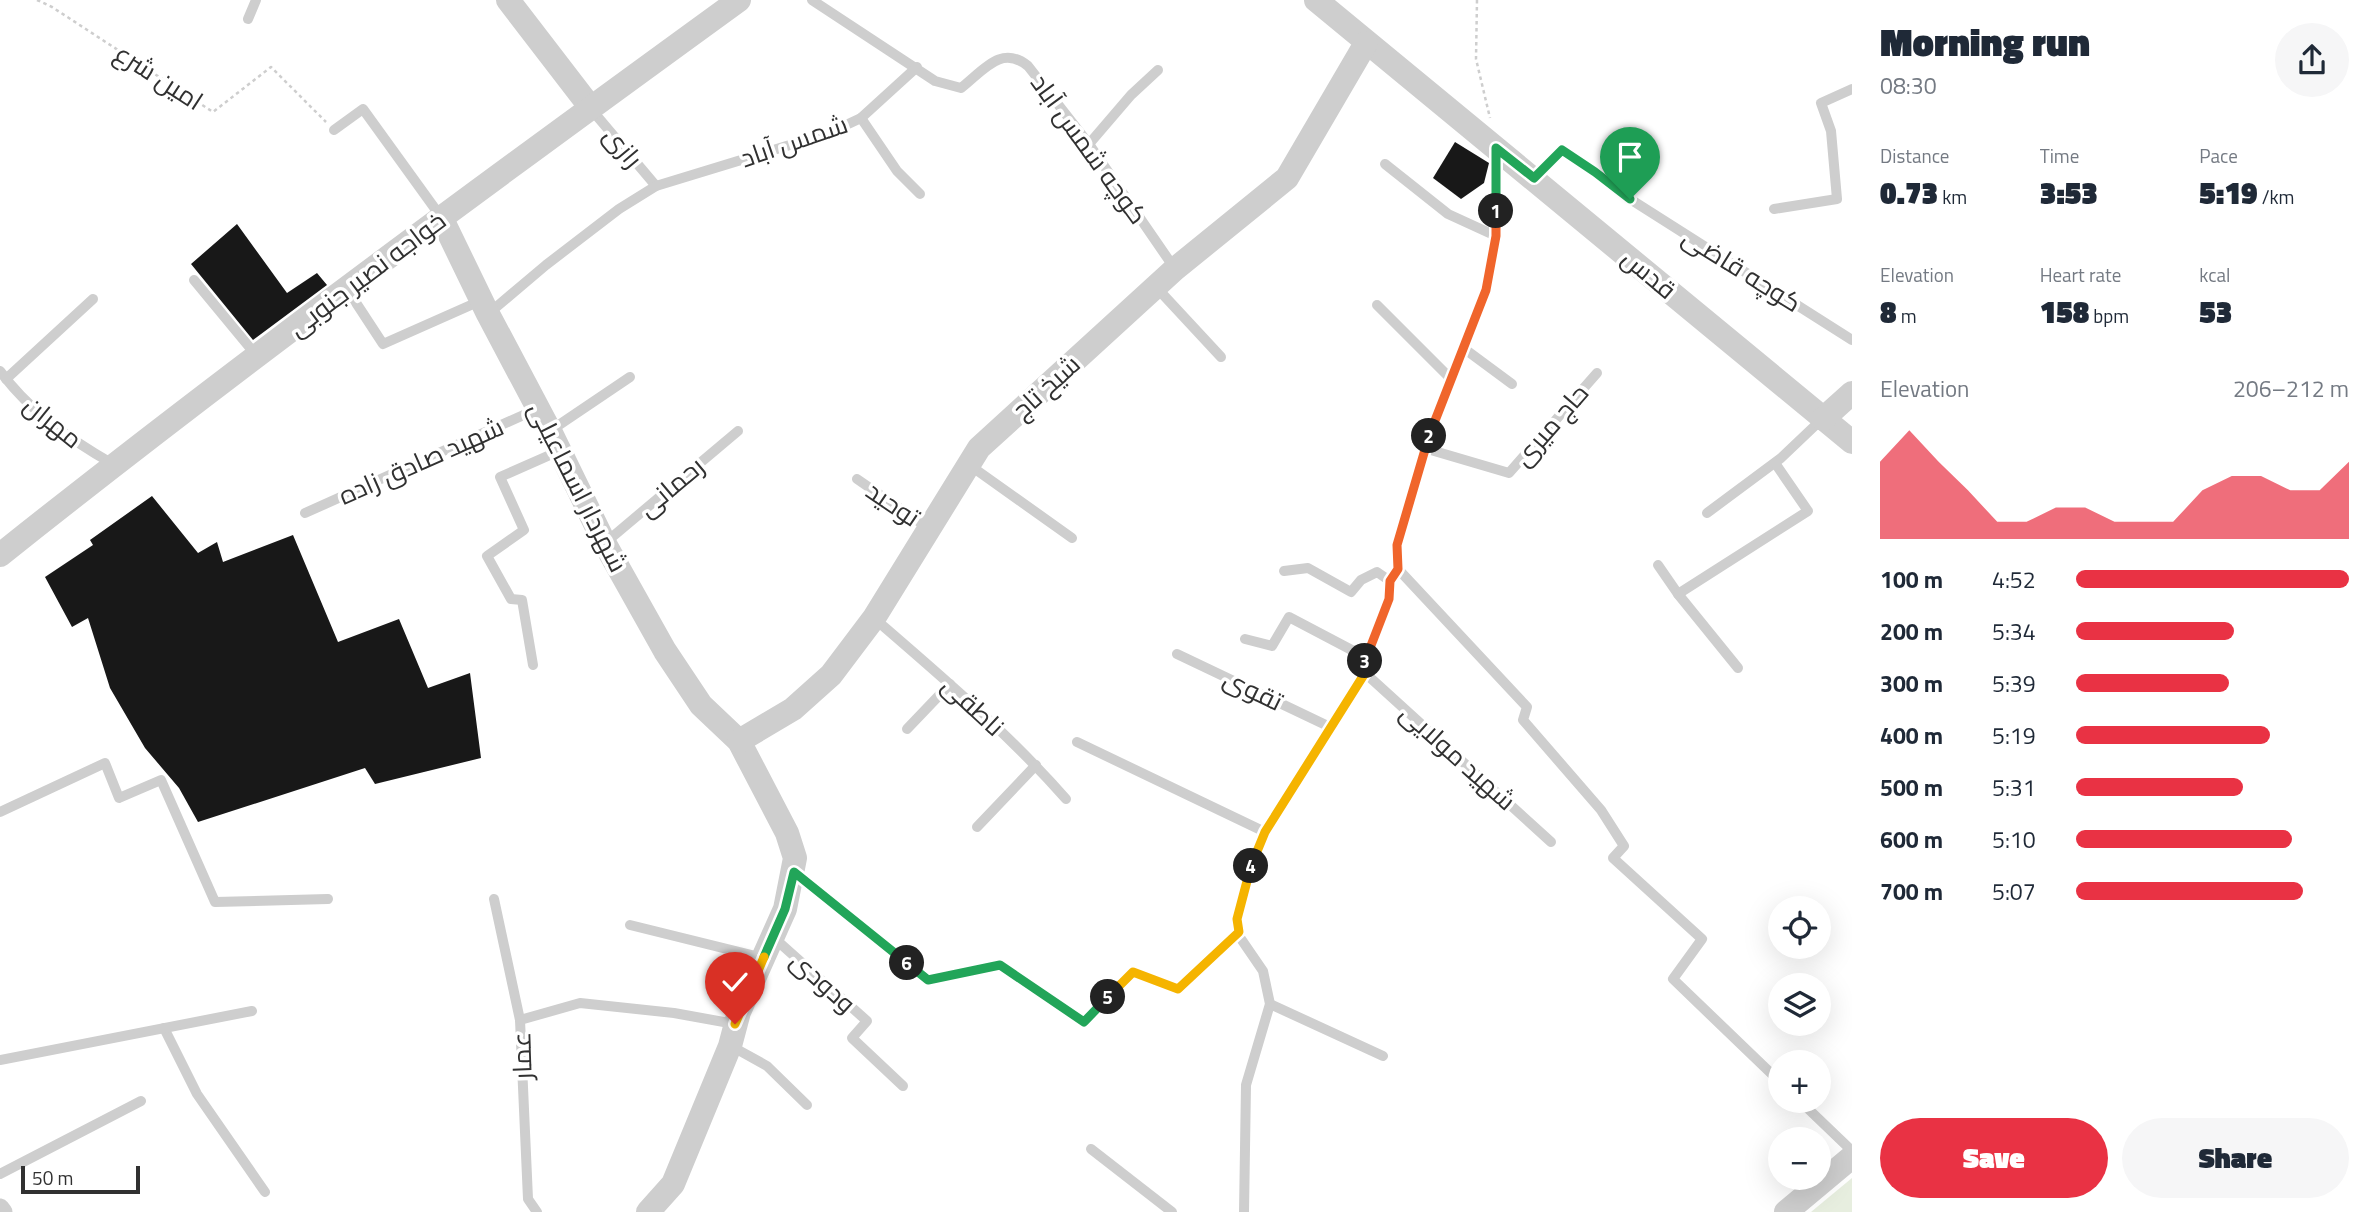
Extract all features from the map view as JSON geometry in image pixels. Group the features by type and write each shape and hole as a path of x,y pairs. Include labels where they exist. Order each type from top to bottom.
{"street":[{"path":"508,0 590,108"},
{"name":"خواجه نصیر جنوبی","path":"0,555 114,464 441,217 739,0"},
{"name":"قدس","path":"1316,0 1852,442"},
{"name":"شیخ تاج","path":"739,741 793,709 831,675 874,618 979,448 1155,287 1287,177 1366,43"},
{"name":"شهردار اسماعیلی","path":"441,217 605,544 665,651 701,705 739,741 787,833 795,858 794,872"},
{"path":"1823,419 1852,393"},
{"path":"648,1212 673,1184 785,909 794,872"},
{"path":"1786,1212 1852,1157"},
{"path":"1810,1212 1852,1177"},
{"path":"0,1208 3,1212"}],"lane":[{"path":"248,19 256,0"},
{"name":"کوچه شمس آباد","path":"812,0 935,81 961,88 1001,56 1017,57 1028,66 1089,144 1175,270"},
{"name":"شمس آباد","path":"347,289 383,344 484,307 546,265 619,209 656,187 829,133 861,118 917,67"},
{"path":"1089,144 1131,95 1158,70"},
{"path":"1774,209 1837,199 1831,131 1821,103 1852,89"},
{"path":"334,130 363,108 441,217"},
{"name":"رازی","path":"590,108 656,187"},
{"path":"861,118 897,171 920,194"},
{"path":"1244,1212 1246,1085 1270,1004 1263,971 1240,936 1237,919 1253,859 1265,832 1365,673 1365,657 1389,599 1390,581 1398,569 1397,545 1424,448 1486,290 1496,236 1496,148"},
{"name":"کوچه قاضی","path":"1534,178 1562,150 1630,199 1852,340"},
{"path":"1385,164 1448,214 1496,236"},
{"path":"194,280 257,356"},
{"path":"1155,287 1221,356"},
{"path":"3,375 93,299"},
{"path":"1377,305 1450,378"},
{"path":"1462,347 1512,384"},
{"name":"حاج میری","path":"1424,448 1508,473 1597,373"},
{"name":"مهران","path":"3,375 22,398 76,444 114,464"},
{"path":"533,665 522,600 511,599 487,556 524,530 500,477 555,441 630,377"},
{"name":"شهید صادق زاده","path":"305,513 537,409"},
{"path":"1707,513 1775,463 1823,419"},
{"name":"رحمانی","path":"605,544 738,430"},
{"path":"1678,594 1808,511 1775,463"},
{"path":"967,464 1072,538"},
{"name":"توحید","path":"857,480 928,528"},
{"path":"1658,565 1738,668"},
{"path":"1284,571 1308,568 1351,592 1362,580 1377,572 1390,581"},
{"path":"1398,569 1527,707 1523,720 1601,810 1624,846 1613,858 1702,939 1674,979 1768,1070"},
{"path":"1245,639 1272,646 1289,617 1365,657"},
{"name":"ناطقی","path":"874,618 950,684 1036,765 1066,799"},
{"name":"تقوی","path":"1177,654 1330,727"},
{"name":"شهید مولایی","path":"1365,673 1551,842"},
{"path":"907,729 950,684"},
{"path":"1077,742 1265,832"},
{"path":"0,812 105,763 119,798 161,780 215,902 328,899"},
{"path":"977,827 1036,765"},
{"path":"794,872 928,980 1000,965 1084,1022 1133,972 1178,989 1239,932"},
{"name":"عمار","path":"494,899 520,1020 528,1199 537,1212"},
{"path":"630,925 768,948"},
{"name":"ودودی","path":"768,948 866,1021 852,1038 903,1086"},
{"path":"520,1020 580,1003 674,1013 733,1035 807,1105"},
{"path":"1270,1004 1383,1056"},
{"path":"0,1060 252,1011"},
{"path":"164,1028 197,1094 265,1192"},
{"path":"0,1174 141,1101"},
{"path":"1812,1113 1852,1151"},
{"path":"1091,1149 1172,1212"}],"path":[{"name":"امین شرع","path":"37,0 52,6 213,112 271,67 334,130"},
{"path":"1477,0 1476,59 1496,148"}],"green space":[{"path":"1852,1178 1852,1212 1811,1212"}],"building":[{"path":"1455,142 1489,163 1484,183 1461,199 1433,178"},
{"path":"237,224 287,293 317,273 327,285 253,340 191,264"},
{"path":"152,496 198,553 217,542 223,562 293,535 338,642 399,619 428,688 470,673 481,758 375,784 365,768 198,822 179,788 145,748 110,688 88,618 72,627 45,577 93,545 90,540"}],"route":[{"path":"735,1024 785,909 794,872 928,980 1000,965 1084,1022 1133,972 1178,989 1239,932 1237,919 1253,859 1265,832 1365,673 1365,657 1389,599 1390,581 1398,569 1397,545 1424,448 1486,290 1496,236 1496,148 1534,178 1562,150 1630,199"}]}
